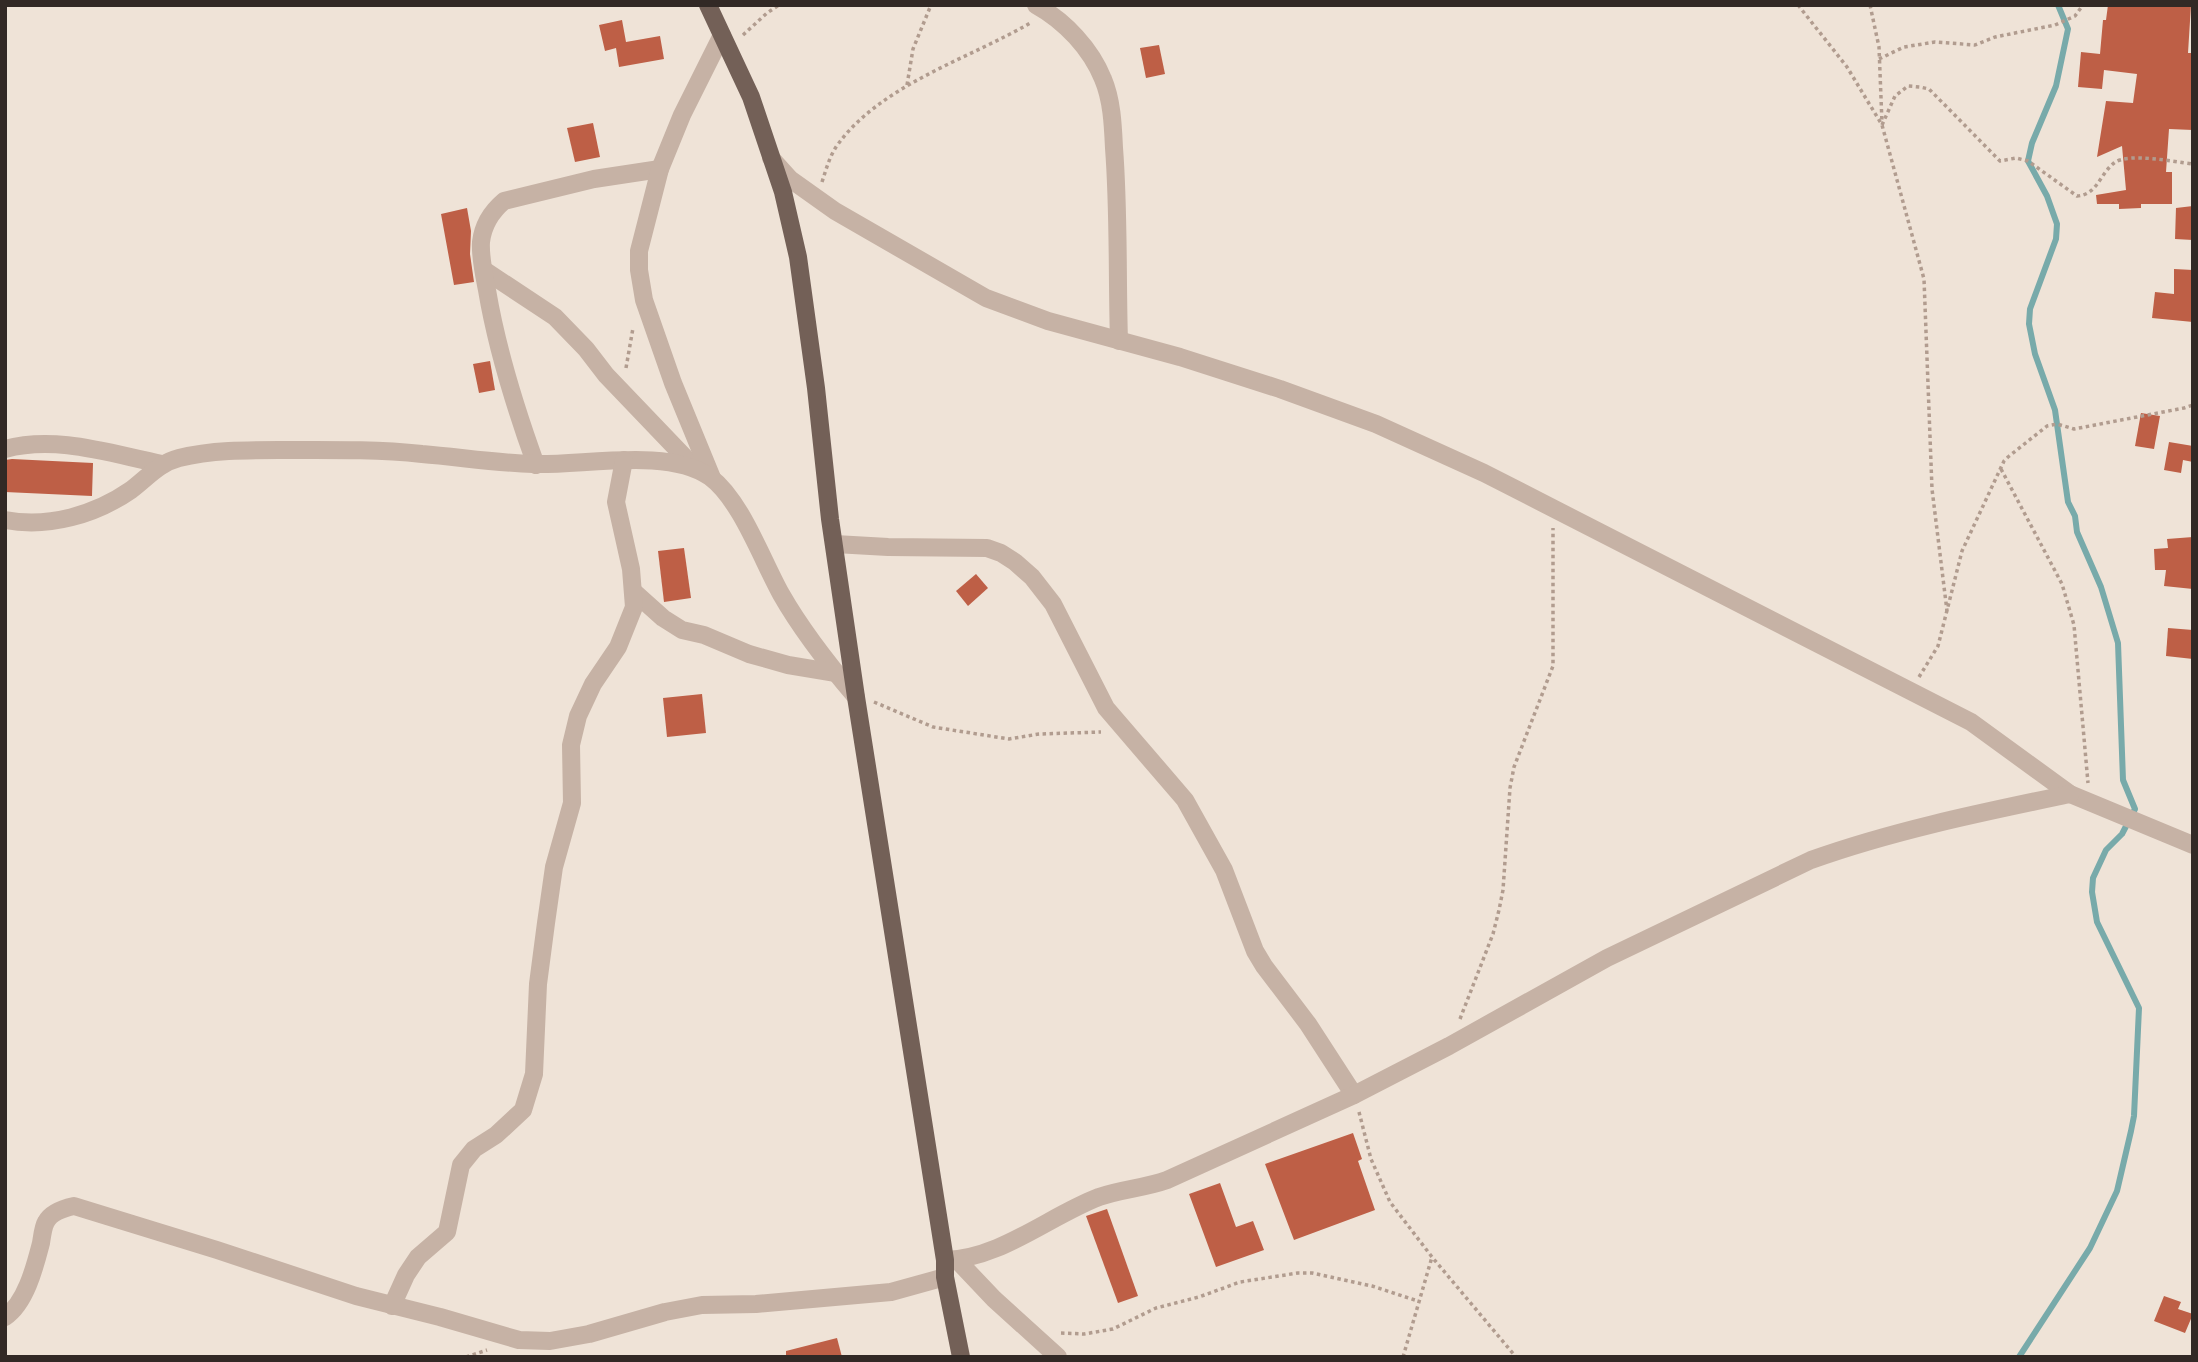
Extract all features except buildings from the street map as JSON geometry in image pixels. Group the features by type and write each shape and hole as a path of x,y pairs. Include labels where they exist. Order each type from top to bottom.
{"main road":[{"path":"708,5 751,97 783,192 798,257 856,697 949,1265 961,1357"}],"street":[{"path":"1043,9 1060,20 1075,37 1093,60 1104,81 1112,117 1116,182 1119,341"},
{"path":"712,479 673,383 644,300 639,251 660,169 682,115 725,42"},
{"path":"769,156 790,179 818,200 986,298 1048,321 1280,388 1376,424 1485,473 1971,722 2070,794 2193,845"},
{"path":"536,464 503,366 484,270 481,242 486,224 492,211 504,201 594,178 660,169"},
{"path":"484,270 555,317 695,468 712,479 726,494 745,524 781,594 815,648 856,697"},
{"path":"5,449 25,444 51,444 93,449 162,464"},
{"path":"5,520 45,522 69,518 99,509 130,490 162,464 177,458 243,450 375,450 536,464 624,460 695,468"},
{"path":"392,1306 406,1275 418,1257 447,1232 461,1165 474,1149 496,1135 523,1110 534,1074 538,984 554,867 572,803 571,746 578,716 593,684 618,647 634,607 634,592 616,502 624,460"},
{"path":"835,544 888,548 987,548 1008,557 1032,577 1053,604 1106,708 1185,800 1224,870 1255,951 1308,1024 1354,1095"},
{"path":"634,592 663,618 682,630 704,635 762,658 836,673"},
{"path":"5,1317 21,1298 36,1262 46,1220 60,1210 74,1206 392,1306 519,1340 550,1341 589,1334 665,1312 702,1305 770,1303 891,1292 949,1265 999,1246 1100,1197 1152,1186 1167,1180 1354,1095 1449,1046 1607,958 1811,860 1841,849 1968,816 2070,794"},
{"path":"949,1265 994,1299 1058,1357"}],"path":[{"path":"725,42 779,5"},
{"path":"907,85 913,49 931,5"},
{"path":"1798,5 1847,66 1882,125"},
{"path":"1870,5 1878,37 1882,125 1924,279 1932,489 1947,611"},
{"path":"1879,59 1904,47 1935,42 1976,45 1995,37 2055,25 2075,16 2083,6"},
{"path":"818,200 829,162 836,148 856,123 907,85 1001,40 1043,9"},
{"path":"1882,125 1895,96 1901,90 1909,86 1928,89 2000,161 2016,158 2028,161 2077,196 2090,193 2113,164 2123,160 2165,160 2193,164"},
{"path":"631,401 626,361 634,323 644,300"},
{"path":"1910,691 1938,646 1965,545 2008,457 2047,426 2057,424 2074,429 2193,405"},
{"path":"2001,469 2062,584 2068,602 2074,625 2090,802"},
{"path":"1449,1046 1500,910 1514,766 1553,666 1552,508"},
{"path":"856,697 893,708 933,727 1009,739 1040,734 1124,730"},
{"path":"1354,1095 1371,1159 1385,1193 1432,1257 1516,1357"},
{"path":"1403,1357 1432,1257"},
{"path":"1031,1333 1084,1334 1113,1329 1156,1308 1199,1297 1240,1282 1298,1273 1312,1273 1373,1286 1418,1301"}],"waterway":[{"path":"2019,1357 2090,1248 2117,1191 2134,1116 2139,1008 2097,922 2092,892 2093,878 2106,850 2122,834 2135,809 2123,780 2118,643 2101,587 2077,532 2075,516 2068,502 2055,410 2035,354 2029,324 2030,309 2056,239 2057,224 2047,196 2028,161 2032,143 2056,86 2068,29 2058,5"}]}
